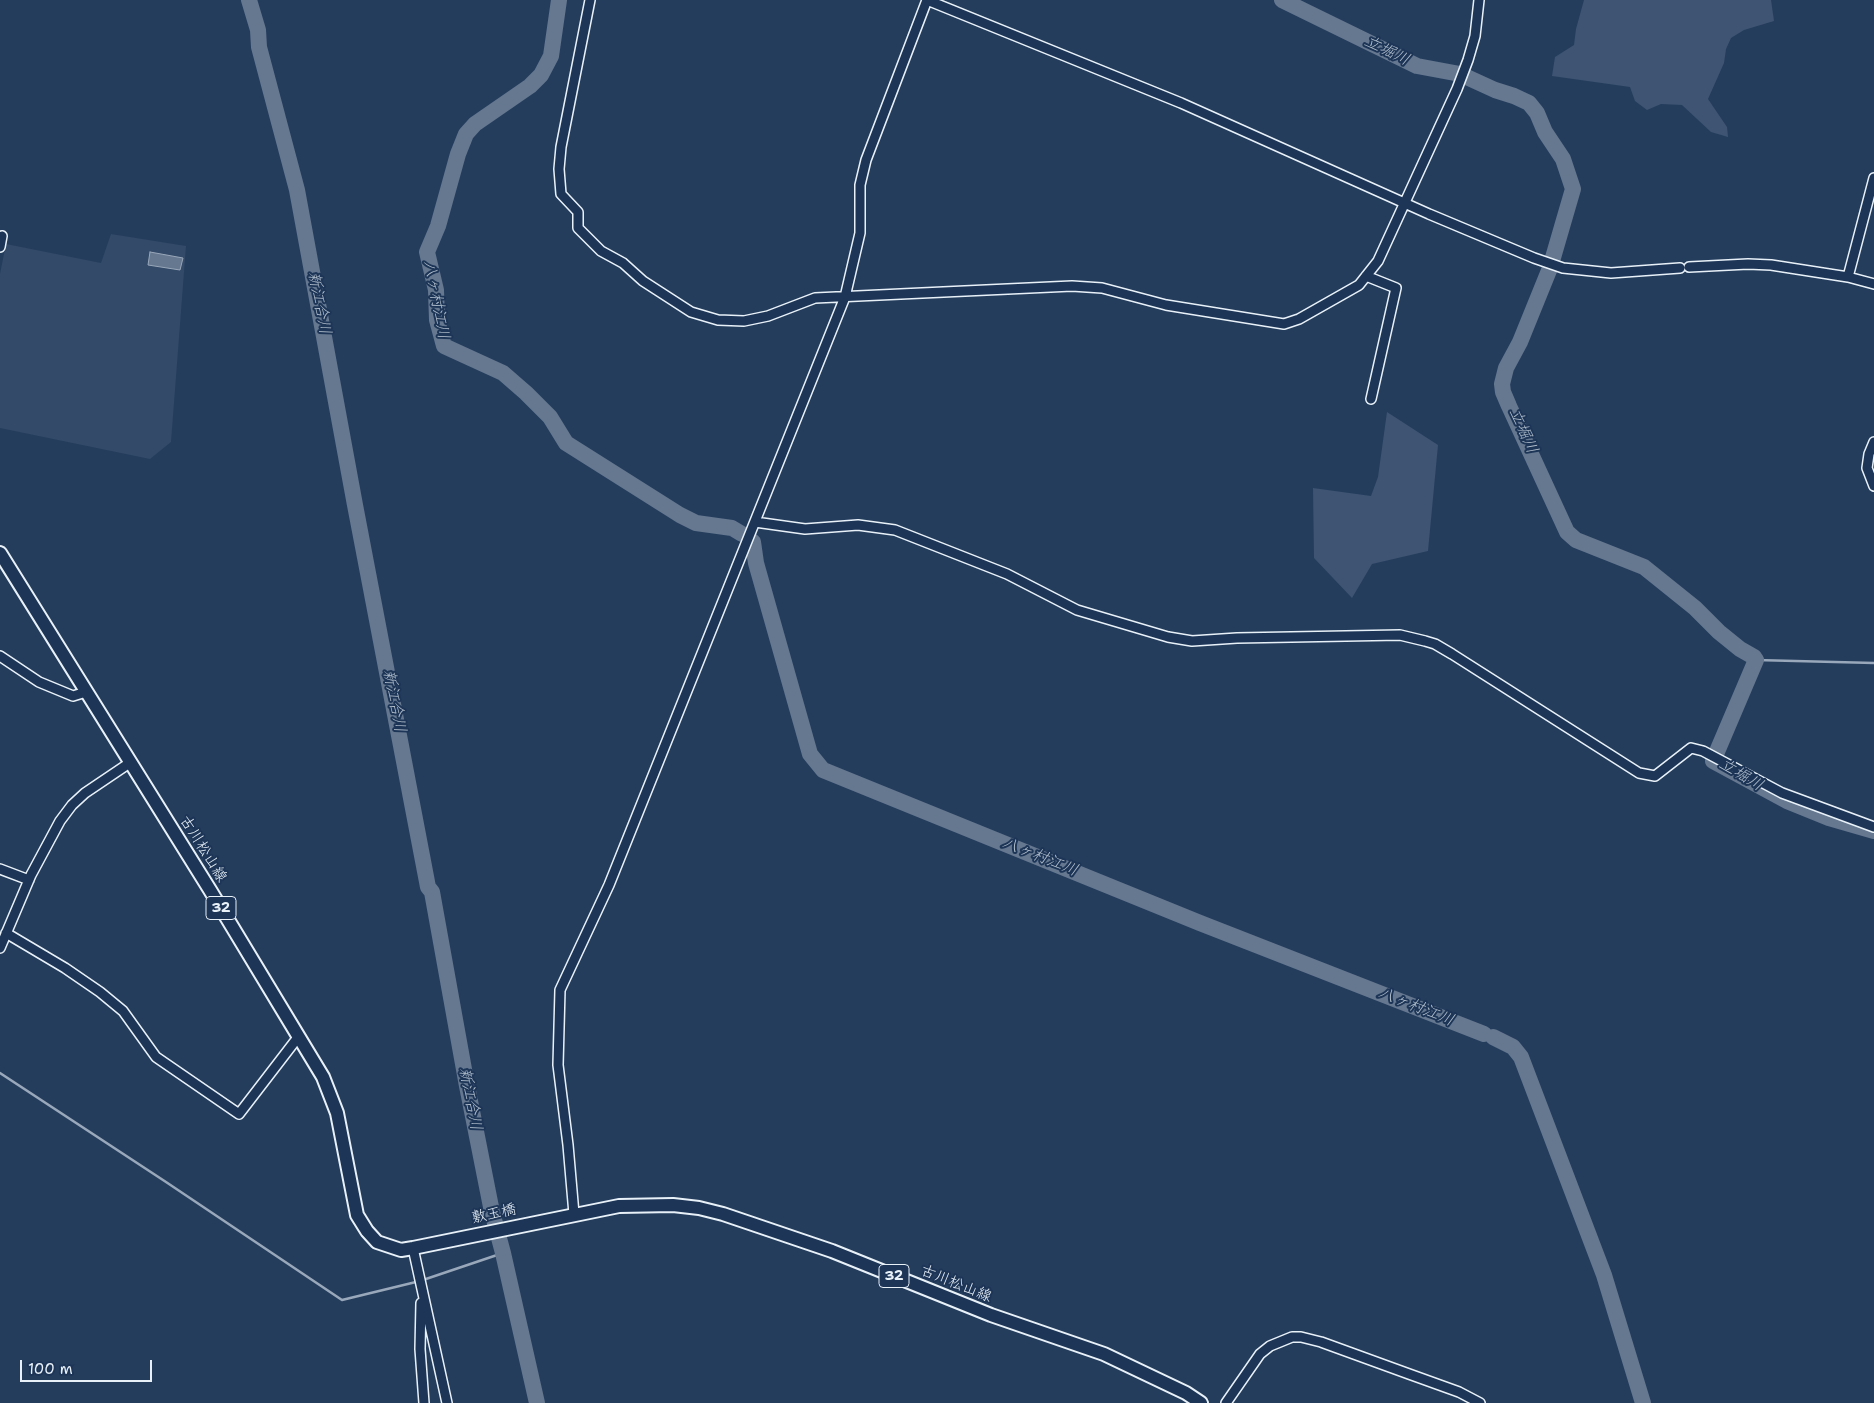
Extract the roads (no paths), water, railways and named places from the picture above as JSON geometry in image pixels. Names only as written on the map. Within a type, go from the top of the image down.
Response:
[{"type":"main road","name":"古川松山線","points":[[0,553],[323,1077],[337,1113],[357,1215],[366,1231],[377,1242],[401,1250],[417,1247]]},
{"type":"main road","name":"古川松山線","points":[[574,1214],[619,1206],[673,1204],[723,1214],[832,1251],[991,1315],[1104,1354],[1201,1403]]},
{"type":"main road","name":"敷玉橋","points":[[417,1247],[574,1214]]},
{"type":"street","points":[[590,0],[561,147],[559,169],[561,194],[578,212],[578,228],[601,251],[623,263],[674,303],[690,312],[718,320],[744,321],[768,316],[815,298],[1072,286],[1102,288],[1166,305],[1284,324],[1299,319],[1358,285],[1378,261],[1457,89],[1475,36],[1479,0]]},
{"type":"street","points":[[574,1214],[558,1065],[560,990],[609,885],[845,297],[860,233],[860,185],[866,160],[927,0],[1181,103],[1404,202],[1534,258],[1563,268],[1611,273],[1756,264],[1848,277],[1874,284]]},
{"type":"street","points":[[1848,277],[1874,178]]},
{"type":"street","points":[[0,247],[2,236]]},
{"type":"street","points":[[1366,276],[1396,288],[1371,399]]},
{"type":"street","points":[[1874,442],[1868,454],[1867,468],[1874,486]]},
{"type":"street","points":[[755,522],[805,529],[858,525],[894,530],[1007,574],[1077,610],[1168,637],[1192,641],[1237,638],[1400,635],[1435,644],[1639,773],[1655,776],[1691,748],[1704,751],[1710,756],[1782,793],[1874,827]]},
{"type":"street","points":[[0,656],[39,682],[73,696],[86,692]]},
{"type":"street","points":[[0,948],[29,880],[60,821],[72,805],[85,793],[130,762]]},
{"type":"street","points":[[0,869],[29,880]]},
{"type":"street","points":[[6,933],[100,992],[123,1011],[156,1057],[240,1114],[299,1036]]},
{"type":"street","points":[[417,1247],[421,1290],[420,1349],[424,1403]]},
{"type":"street","points":[[421,1290],[447,1403]]},
{"type":"street","points":[[1226,1403],[1260,1354],[1270,1346],[1292,1337],[1301,1337],[1320,1342],[1459,1392],[1480,1403]]},
{"type":"waterway","name":"新江合川","points":[[249,0],[258,30],[259,47],[297,190],[428,887],[432,892],[467,1086],[492,1212],[537,1403]]},
{"type":"waterway","name":"八ヶ村江川","points":[[559,0],[551,56],[541,75],[530,86],[475,124],[466,134],[458,154],[438,226],[427,252],[436,290],[437,320],[444,346],[503,373],[550,417],[566,443],[680,515],[696,523],[732,528],[742,534]]},
{"type":"waterway","name":"立堀川","points":[[1282,0],[1417,66],[1460,74],[1495,90],[1514,96],[1529,103],[1537,113],[1545,132],[1563,159],[1573,189],[1550,268],[1520,342],[1506,368],[1502,384],[1509,406],[1567,532],[1576,540],[1644,567],[1695,608],[1719,632],[1756,660],[1713,761],[1787,801],[1829,818],[1874,831]]},
{"type":"waterway","name":"八ヶ村江川","points":[[749,539],[753,542],[756,563],[810,754],[823,770],[1200,923],[1484,1034]]},
{"type":"waterway","points":[[1756,660],[1874,663]]},
{"type":"waterway","name":"八ヶ村江川","points":[[1493,1037],[1513,1047],[1521,1057],[1604,1275],[1643,1403]]},
{"type":"waterway","points":[[0,1073],[342,1300],[420,1281],[503,1253]]}]
